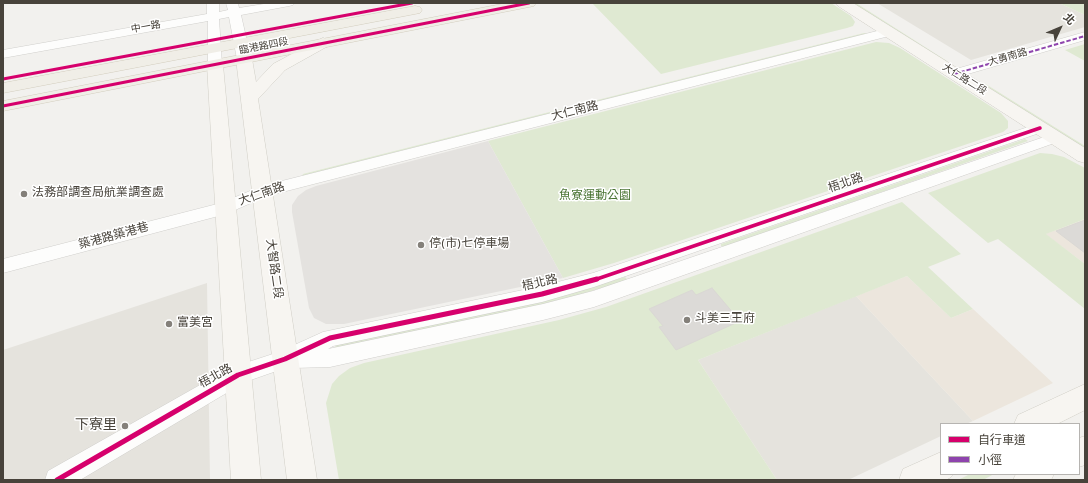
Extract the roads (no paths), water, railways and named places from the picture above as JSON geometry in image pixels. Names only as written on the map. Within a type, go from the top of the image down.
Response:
[{"type":"main road","name":"臨港路四段","points":[[242,47],[412,3]]},
{"type":"main road","name":"臨港路四段","points":[[3,88],[490,3]]},
{"type":"main road","name":"臨港路四段","points":[[242,47],[323,43],[529,3]]},
{"type":"main road","name":"臨港路四段","points":[[3,97],[428,7]]},
{"type":"main road","name":"臨港路四段","points":[[3,79],[214,52]]},
{"type":"main road","name":"臨港路四段","points":[[3,106],[214,52]]},
{"type":"street","points":[[213,3],[214,52],[246,480]]},
{"type":"street","name":"中一路","points":[[3,54],[214,16],[233,8],[289,3]]},
{"type":"street","name":"大仁路二段","points":[[843,3],[954,74],[1053,131]]},
{"type":"street","name":"大仁路二段","points":[[865,3],[971,69],[1085,157]]},
{"type":"street","points":[[233,8],[242,47]]},
{"type":"street","name":"大仁南路","points":[[226,208],[262,186],[884,29]]},
{"type":"street","name":"大勇南路","points":[[954,74],[1085,36]]},
{"type":"street","points":[[250,98],[270,76],[282,66],[323,43]]},
{"type":"street","name":"大智路二段","points":[[242,47],[302,480]]},
{"type":"street","name":"梧北路","points":[[57,480],[238,375],[285,360],[330,358],[543,312],[594,299],[1053,131]]},
{"type":"street","name":"築港路築港巷","points":[[3,266],[226,208]]},
{"type":"street","points":[[1030,423],[1085,396]]},
{"type":"street","points":[[914,480],[940,467]]},
{"type":"street","points":[[1028,480],[1037,475]]},
{"type":"place","name":"法務部調查局航業調查處","points":[[24,194]]},
{"type":"place","name":"停(市)七停車場","points":[[421,245]]},
{"type":"place","name":"斗美三王府","points":[[687,320]]},
{"type":"place","name":"富美宮","points":[[169,324]]},
{"type":"place","name":"下寮里","points":[[125,426]]},
{"type":"park label","name":"魚寮運動公園","points":[[595,197]]}]
